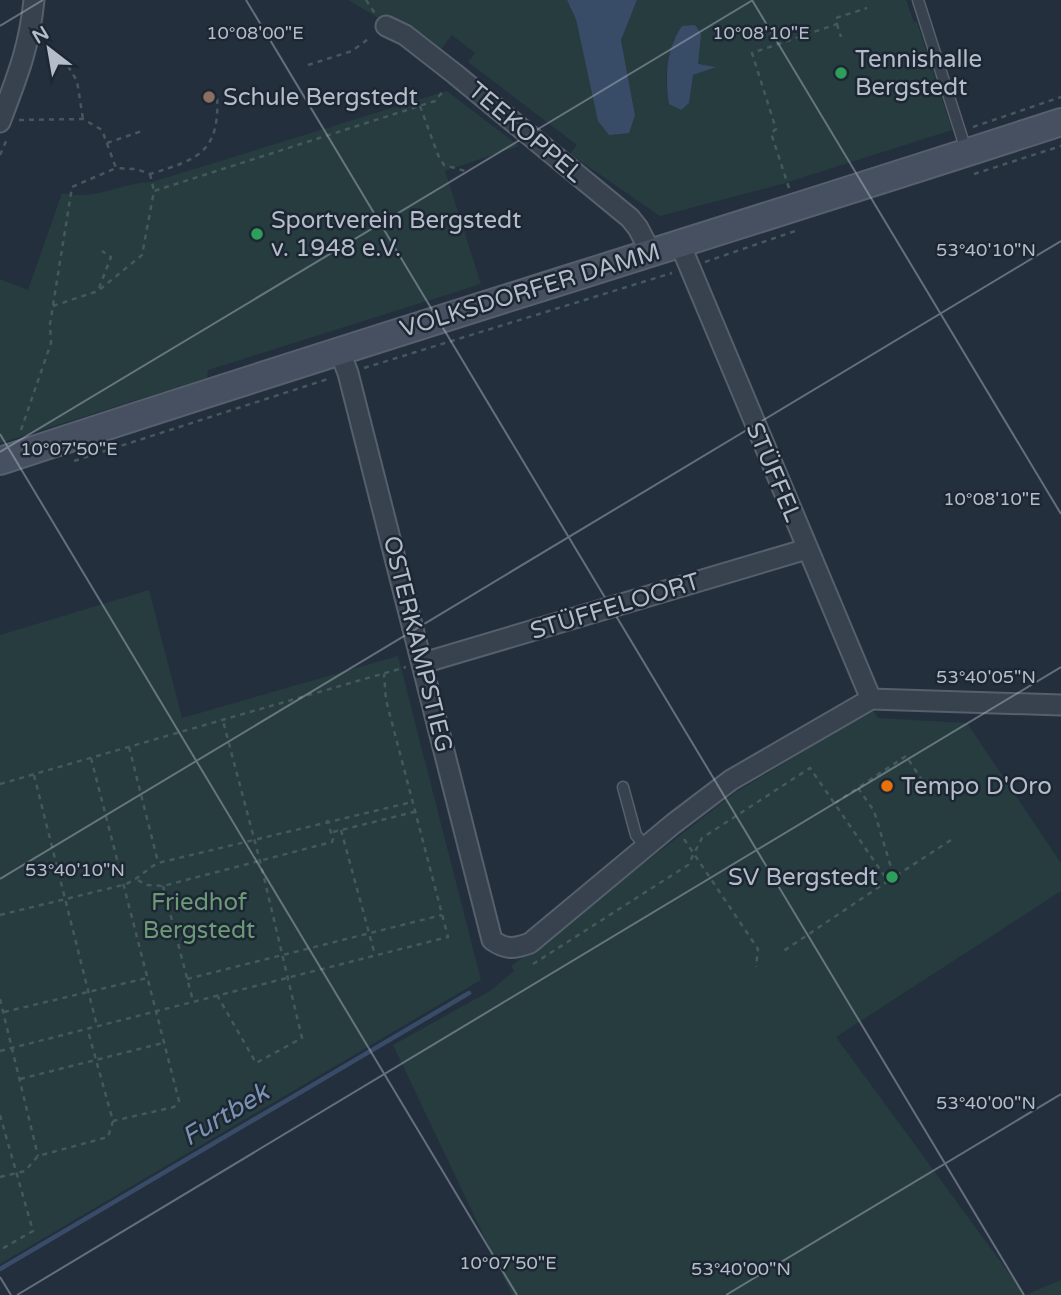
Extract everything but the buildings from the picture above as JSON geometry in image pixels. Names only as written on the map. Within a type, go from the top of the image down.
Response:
[{"type":"main road","name":"VOLKSDORFER DAMM","points":[[6,459],[344,361],[651,253],[684,256],[966,165],[1061,122]]},
{"type":"street","points":[[0,122],[19,74],[30,36],[33,0]]},
{"type":"street","name":"TEEKOPPEL","points":[[386,26],[405,36],[455,74],[630,218],[651,253]]},
{"type":"street","name":"STÜFFEL","points":[[684,256],[871,699]]},
{"type":"street","name":"OSTERKAMPSTIEG","points":[[344,361],[492,940],[503,948],[515,949],[530,943],[646,847]]},
{"type":"street","name":"STÜFFELOORT","points":[[423,663],[807,549]]},
{"type":"street","points":[[646,847],[731,780],[871,699],[1061,705]]},
{"type":"lane","points":[[918,0],[966,165]]},
{"type":"lane","points":[[623,787],[636,835],[646,847]]},
{"type":"path","points":[[841,37],[836,18],[867,8]]},
{"type":"path","points":[[789,188],[771,132],[776,129],[752,53],[837,24]]},
{"type":"path","points":[[308,65],[352,51],[386,26]]},
{"type":"path","points":[[68,66],[77,81],[83,119]]},
{"type":"path","points":[[154,191],[435,101],[455,74]]},
{"type":"path","points":[[6,459],[51,343],[50,324],[72,187],[116,168],[136,169],[150,174],[197,155],[211,144],[218,110],[218,95]]},
{"type":"path","points":[[420,106],[444,165],[469,172]]},
{"type":"path","points":[[26,121],[83,119],[102,130],[116,168]]},
{"type":"path","points":[[107,143],[142,131]]},
{"type":"path","points":[[966,165],[1061,146]]},
{"type":"path","points":[[53,306],[98,291],[142,256],[154,191],[150,174]]},
{"type":"path","points":[[66,463],[344,361],[684,256],[799,230]]},
{"type":"path","points":[[98,291],[111,257],[102,251]]},
{"type":"path","points":[[0,784],[423,663]]},
{"type":"path","points":[[0,1051],[447,937],[386,700],[384,674]]},
{"type":"path","points":[[217,995],[256,1063],[302,1038],[223,721]]},
{"type":"path","points":[[129,747],[158,863]]},
{"type":"path","points":[[835,803],[906,756],[922,780]]},
{"type":"path","points":[[91,758],[179,1101],[174,1107],[113,1121]]},
{"type":"path","points":[[533,964],[688,865],[702,838],[810,768],[888,881]]},
{"type":"path","points":[[34,775],[98,1027]]},
{"type":"path","points":[[858,788],[874,811],[894,877]]},
{"type":"path","points":[[0,915],[123,885],[138,880],[144,870],[158,863],[327,820],[412,802]]},
{"type":"path","points":[[331,833],[414,812]]},
{"type":"path","points":[[138,880],[146,885],[163,886],[332,842],[327,820]]},
{"type":"path","points":[[673,824],[758,949],[756,967]]},
{"type":"path","points":[[341,830],[375,956]]},
{"type":"path","points":[[782,953],[951,840]]},
{"type":"path","points":[[163,886],[193,1001]]},
{"type":"path","points":[[187,979],[442,915]]},
{"type":"path","points":[[4,1012],[148,977]]},
{"type":"path","points":[[0,999],[38,1156]]},
{"type":"path","points":[[0,1177],[25,1171],[38,1156],[108,1137],[113,1121],[88,1030]]},
{"type":"path","points":[[20,1079],[164,1042]]},
{"type":"path","points":[[0,1115],[33,1231],[0,1250]]},
{"type":"green space","points":[[348,0],[567,0],[635,115],[621,40],[637,0],[906,0],[914,22],[917,22],[952,130],[782,184],[660,216],[570,154],[577,145],[468,62],[475,53],[452,35],[438,53]],"holes":[[[674,38],[697,65],[714,67],[693,75],[669,104],[666,78]]]},
{"type":"green space","name":"Sportverein Bergstedt v. 1948 e.V.","points":[[447,91],[519,146],[445,171],[481,284],[208,370],[207,378],[0,443],[0,279],[28,290],[62,193],[86,195],[152,182]]},
{"type":"green space","name":"Friedhof Bergstedt","points":[[149,590],[182,718],[398,656],[481,980],[0,1264],[0,635]]},
{"type":"green space","points":[[873,710],[878,718],[967,723],[1061,863],[1061,891],[836,1037],[1025,1295],[512,1295],[393,1045],[490,991],[514,971],[511,966],[736,792]]},
{"type":"green space","points":[[1061,1280],[1061,1295],[1025,1295]]},
{"type":"water","points":[[567,0],[637,0],[621,40],[635,115],[629,133],[609,135],[598,121],[576,19]]},
{"type":"water","points":[[695,25],[701,34],[698,64],[716,67],[693,75],[689,103],[681,110],[669,104],[668,64],[673,44],[682,26]]},
{"type":"waterway","name":"Furtbek","points":[[0,1269],[469,993]]},
{"type":"place","name":"Tennishalle Bergstedt","points":[[841,73]]},
{"type":"place","name":"Schule Bergstedt","points":[[209,97]]},
{"type":"place","name":"Sportverein Bergstedt v. 1948 e.V.","points":[[257,234]]},
{"type":"place","name":"Tempo D'Oro","points":[[887,786]]},
{"type":"place","name":"SV Bergstedt","points":[[892,877]]}]
